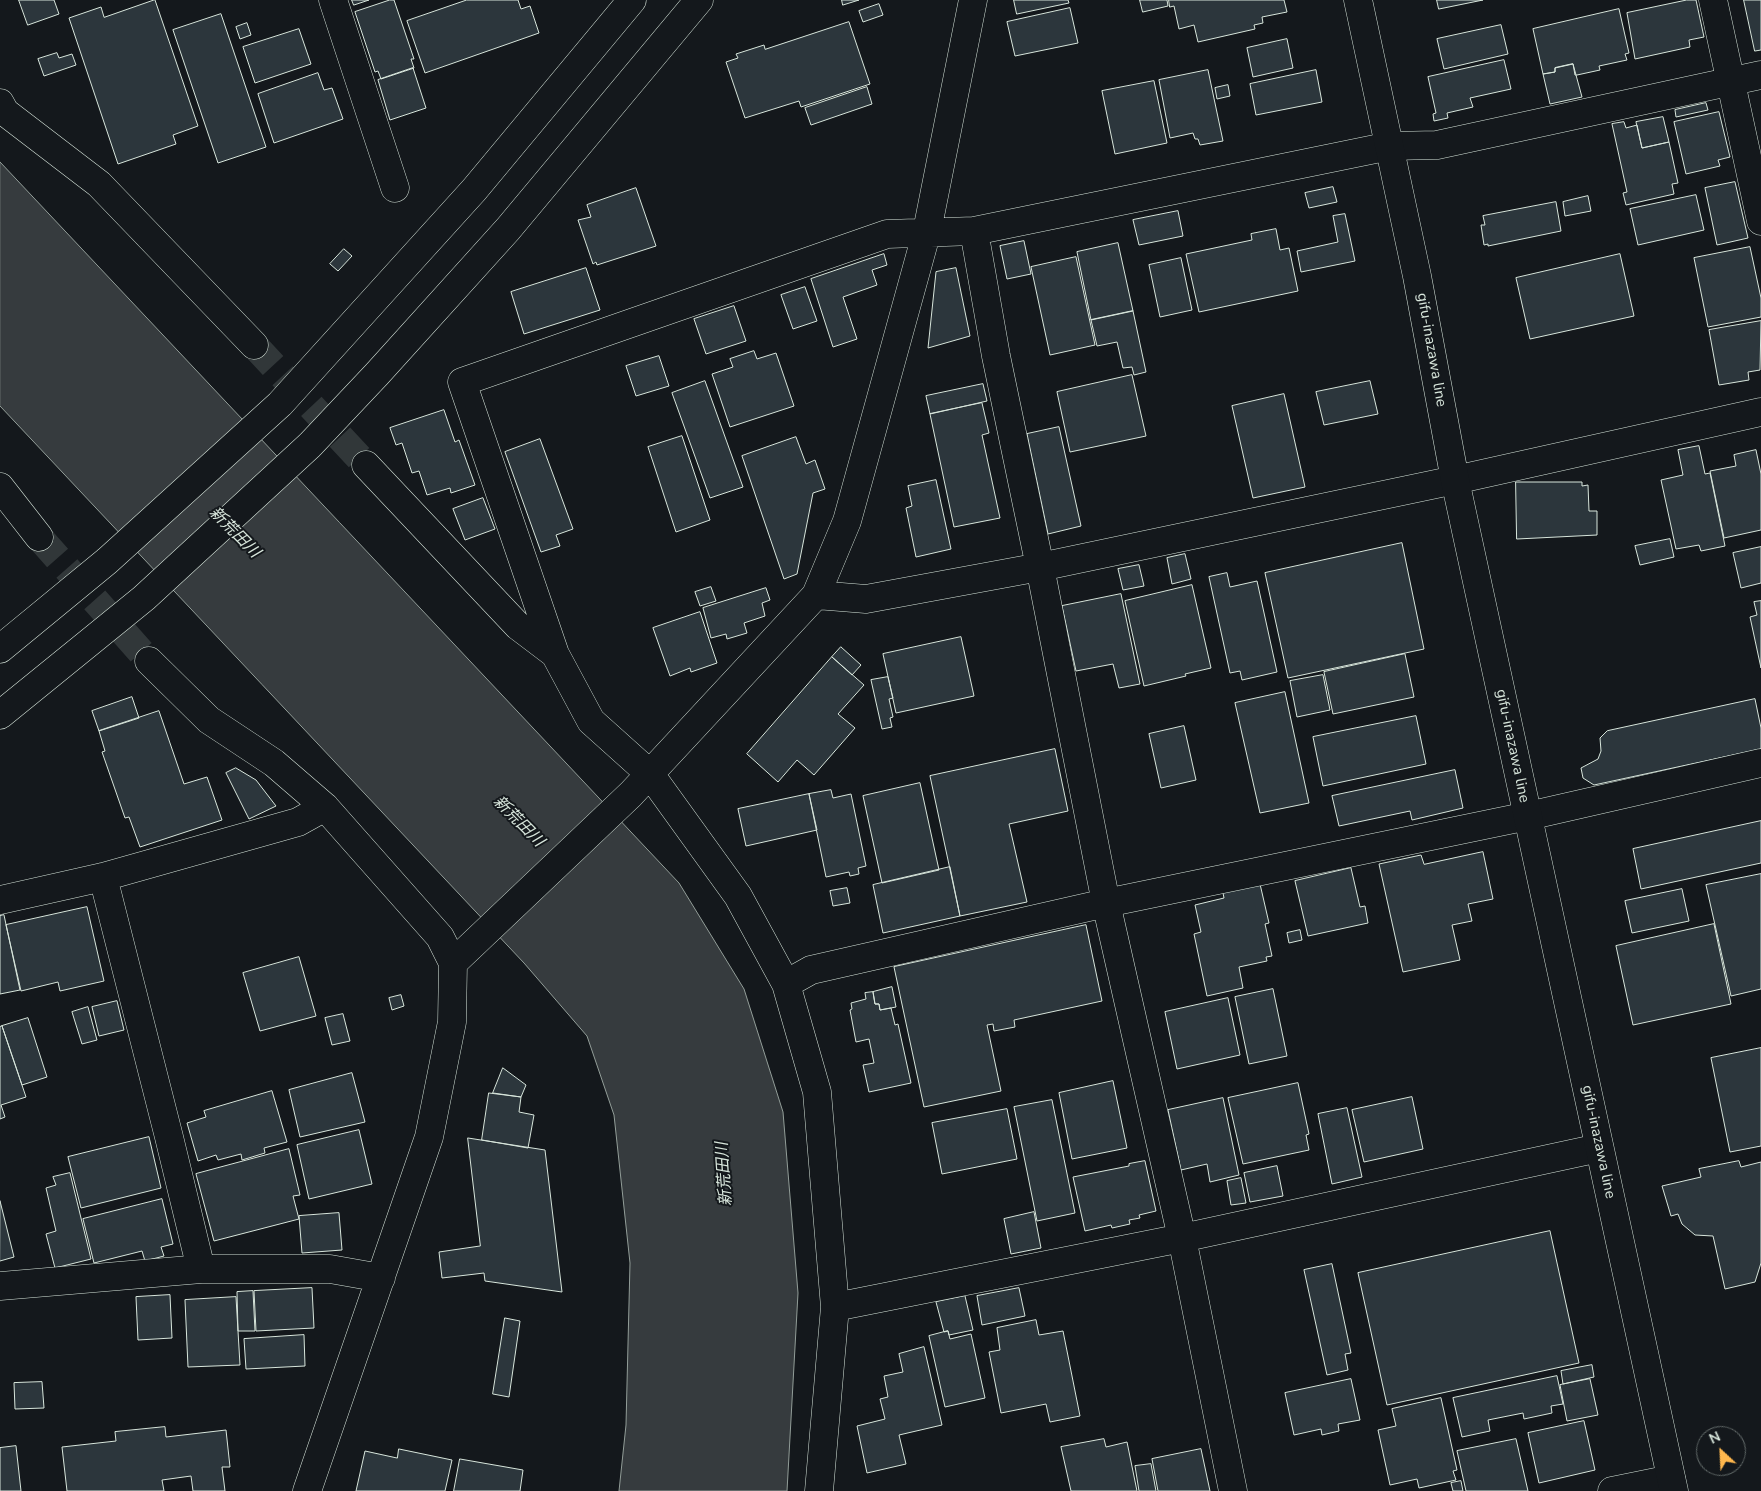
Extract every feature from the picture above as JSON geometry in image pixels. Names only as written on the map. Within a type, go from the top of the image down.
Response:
[{"type":"street","points":[[333,0],[396,188]]},
{"type":"street","points":[[0,649],[107,561],[280,404],[474,190],[632,0]]},
{"type":"street","points":[[0,715],[144,598],[310,445],[508,229],[699,0]]},
{"type":"street","points":[[453,963],[631,794],[816,595],[847,521],[926,231],[973,0]]},
{"type":"street","name":"gifu-inazawa line","points":[[1358,0],[1419,286],[1455,480],[1672,1485]]},
{"type":"street","points":[[1713,0],[1761,221]]},
{"type":"street","points":[[819,1491],[835,1307],[817,1092],[786,984],[738,896],[650,774],[591,721],[555,654],[462,382],[888,234],[926,231],[974,231],[1390,146],[1437,145],[1761,75]]},
{"type":"street","points":[[0,103],[5,112],[99,184],[254,345]]},
{"type":"street","points":[[974,231],[996,356],[1040,567],[1106,903],[1182,1238],[1233,1491]]},
{"type":"street","points":[[816,595],[866,598],[1040,567],[1455,480],[1761,412]]},
{"type":"street","points":[[366,465],[518,626],[555,654]]},
{"type":"street","points":[[0,487],[39,537]]},
{"type":"street","points":[[149,661],[209,720],[274,763],[325,807],[440,937],[453,963],[452,1022],[429,1137],[307,1491]]},
{"type":"street","points":[[786,984],[811,970],[1106,903],[1528,816],[1761,763]]},
{"type":"street","points":[[0,900],[103,877],[298,822],[325,807]]},
{"type":"street","points":[[103,877],[167,1127],[200,1269]]},
{"type":"street","points":[[835,1307],[1182,1238],[1600,1148]]},
{"type":"street","points":[[0,1286],[200,1269],[330,1269],[381,1278]]},
{"type":"street","points":[[1612,1491],[1672,1485]]},
{"type":"water","name":"新荒田川","points":[[0,162],[679,883],[744,989],[783,1112],[798,1293],[787,1491],[619,1491],[626,1425],[630,1263],[614,1115],[587,1036],[524,963],[0,406]]},
{"type":"building","points":[[19,0],[54,0],[59,14],[28,25]]},
{"type":"building","points":[[155,0],[198,126],[173,135],[176,144],[118,164],[69,18],[101,7],[104,17]]},
{"type":"building","points":[[352,0],[369,0],[354,5]]},
{"type":"building","points":[[394,0],[414,59],[411,59],[414,68],[381,79],[378,71],[375,72],[355,12]]},
{"type":"building","points":[[467,0],[518,0],[521,9],[530,6],[539,33],[425,73],[407,21]]},
{"type":"building","points":[[842,0],[859,0],[843,5]]},
{"type":"building","points":[[1014,0],[1068,0],[1069,3],[1017,14]]},
{"type":"building","points":[[1140,0],[1167,0],[1168,6],[1143,12]]},
{"type":"building","points":[[1169,0],[1284,0],[1287,12],[1262,17],[1263,23],[1254,25],[1255,29],[1198,42],[1194,25],[1179,29],[1174,6],[1170,7]]},
{"type":"building","points":[[1437,0],[1483,0],[1439,9]]},
{"type":"building","points":[[1687,0],[1696,0],[1704,37],[1689,40],[1690,47],[1635,59],[1627,13]]},
{"type":"building","points":[[1744,0],[1761,0],[1761,50],[1755,51]]},
{"type":"building","points":[[879,4],[883,15],[863,22],[859,11]]},
{"type":"building","points":[[1070,8],[1078,43],[1015,56],[1007,22]]},
{"type":"building","points":[[1619,9],[1629,53],[1625,54],[1627,60],[1599,66],[1600,70],[1577,75],[1575,75],[1573,64],[1555,68],[1555,72],[1543,74],[1533,29]]},
{"type":"building","points":[[221,14],[266,147],[218,163],[173,30]]},
{"type":"building","points":[[849,22],[870,84],[801,107],[799,101],[745,118],[726,62],[738,58],[736,54],[764,45],[765,49]]},
{"type":"building","points":[[247,23],[251,35],[240,39],[236,27]]},
{"type":"building","points":[[1501,25],[1508,54],[1444,69],[1437,39]]},
{"type":"building","points":[[299,29],[311,64],[255,83],[243,47]]},
{"type":"building","points":[[1287,39],[1293,68],[1253,77],[1247,48]]},
{"type":"building","points":[[57,53],[59,58],[72,54],[76,65],[44,76],[38,59]]},
{"type":"building","points":[[1504,60],[1511,89],[1470,98],[1473,107],[1447,113],[1448,118],[1434,121],[1433,114],[1436,113],[1428,77]]},
{"type":"building","points":[[1573,64],[1582,97],[1550,104],[1543,74],[1555,72],[1555,68]]},
{"type":"building","points":[[413,68],[426,108],[390,120],[378,80]]},
{"type":"building","points":[[1208,70],[1223,141],[1200,145],[1193,133],[1170,138],[1159,80]]},
{"type":"building","points":[[1316,70],[1322,102],[1256,115],[1250,84]]},
{"type":"building","points":[[318,73],[324,90],[332,88],[343,119],[274,143],[258,94]]},
{"type":"building","points":[[1154,81],[1167,143],[1115,154],[1102,91]]},
{"type":"building","points":[[1228,85],[1230,96],[1217,99],[1215,88]]},
{"type":"building","points":[[867,87],[872,104],[811,125],[805,108]]},
{"type":"building","points":[[1706,103],[1708,110],[1676,117],[1675,110]]},
{"type":"building","points":[[1719,112],[1730,157],[1718,160],[1720,166],[1686,174],[1674,122]]},
{"type":"building","points":[[1663,117],[1669,142],[1642,148],[1636,122]]},
{"type":"building","points":[[1624,122],[1626,128],[1637,125],[1642,148],[1669,142],[1678,183],[1672,184],[1674,194],[1626,205],[1623,193],[1627,192],[1612,124]]},
{"type":"building","points":[[1735,182],[1748,238],[1717,245],[1705,188]]},
{"type":"building","points":[[1333,187],[1337,202],[1309,208],[1305,193]]},
{"type":"building","points":[[636,188],[656,246],[597,265],[596,262],[593,264],[578,220],[591,217],[587,205]]},
{"type":"building","points":[[1696,195],[1704,230],[1638,245],[1630,209]]},
{"type":"building","points":[[1588,196],[1591,211],[1565,216],[1563,202]]},
{"type":"building","points":[[1556,202],[1561,231],[1488,246],[1488,244],[1484,245],[1481,225],[1485,225],[1483,216]]},
{"type":"building","points":[[1178,211],[1183,236],[1139,245],[1133,220]]},
{"type":"building","points":[[1345,214],[1355,261],[1301,272],[1297,251],[1338,242],[1333,216]]},
{"type":"building","points":[[1276,229],[1280,250],[1289,248],[1298,291],[1199,312],[1186,254],[1252,240],[1251,234]]},
{"type":"building","points":[[1024,241],[1031,274],[1007,279],[1000,246]]},
{"type":"building","points":[[1118,243],[1133,311],[1091,320],[1077,252]]},
{"type":"building","points":[[1750,247],[1761,298],[1761,317],[1708,327],[1694,258]]},
{"type":"building","points":[[344,249],[352,256],[338,271],[330,264]]},
{"type":"building","points":[[884,254],[887,265],[872,270],[877,285],[843,297],[857,339],[833,347],[811,279]]},
{"type":"building","points":[[1620,254],[1634,316],[1530,339],[1516,278]]},
{"type":"building","points":[[1076,257],[1095,345],[1050,355],[1031,267]]},
{"type":"building","points":[[1181,258],[1192,310],[1160,317],[1149,265]]},
{"type":"building","points":[[586,268],[600,310],[524,334],[511,292]]},
{"type":"building","points":[[956,268],[970,336],[928,348],[936,272]]},
{"type":"building","points":[[805,287],[817,321],[793,329],[781,295]]},
{"type":"building","points":[[734,306],[746,341],[706,354],[694,319]]},
{"type":"building","points":[[1133,311],[1146,372],[1134,375],[1132,367],[1123,368],[1117,342],[1097,346],[1091,320]]},
{"type":"building","points":[[1761,321],[1760,370],[1748,372],[1749,380],[1719,385],[1709,330]]},
{"type":"building","points":[[754,351],[757,359],[776,353],[794,406],[730,427],[712,374],[733,367],[730,359]]},
{"type":"building","points":[[659,356],[669,386],[636,396],[626,366]]},
{"type":"building","points":[[1132,375],[1146,436],[1070,452],[1057,392]]},
{"type":"building","points":[[705,381],[743,487],[710,498],[672,393]]},
{"type":"building","points":[[1370,381],[1378,414],[1324,425],[1316,392]]},
{"type":"building","points":[[983,384],[987,401],[930,414],[926,396]]},
{"type":"building","points":[[1284,394],[1305,487],[1253,498],[1232,406]]},
{"type":"building","points":[[982,403],[989,433],[982,435],[1000,518],[954,527],[930,414]]},
{"type":"building","points":[[444,410],[455,442],[459,440],[475,485],[451,493],[450,488],[427,495],[419,471],[412,473],[402,443],[396,445],[390,428]]},
{"type":"building","points":[[1059,427],[1081,526],[1048,534],[1027,434]]},
{"type":"building","points":[[682,436],[710,520],[676,532],[648,447]]},
{"type":"building","points":[[796,437],[806,464],[815,460],[825,489],[813,493],[797,574],[784,579],[742,456]]},
{"type":"building","points":[[540,439],[573,529],[556,535],[560,546],[541,552],[505,452]]},
{"type":"building","points":[[1699,446],[1705,474],[1710,473],[1725,546],[1701,551],[1699,545],[1676,549],[1661,480],[1683,475],[1678,450]]},
{"type":"building","points":[[1756,450],[1761,474],[1761,530],[1724,538],[1710,471],[1736,466],[1734,455]]},
{"type":"building","points":[[936,480],[951,549],[916,557],[906,508],[912,506],[908,486]]},
{"type":"building","points":[[1516,482],[1582,482],[1582,486],[1588,485],[1589,511],[1597,511],[1597,535],[1517,539]]},
{"type":"building","points":[[483,498],[495,529],[465,540],[453,509]]},
{"type":"building","points":[[1670,539],[1674,557],[1640,565],[1635,546]]},
{"type":"building","points":[[1402,543],[1424,649],[1288,678],[1265,573]]},
{"type":"building","points":[[1761,547],[1761,583],[1741,588],[1733,553]]},
{"type":"building","points":[[1185,554],[1191,579],[1172,584],[1167,558]]},
{"type":"building","points":[[1139,565],[1144,586],[1123,590],[1118,569]]},
{"type":"building","points":[[1227,573],[1230,587],[1257,581],[1277,672],[1242,680],[1240,671],[1230,673],[1209,577]]},
{"type":"building","points":[[1192,585],[1211,668],[1144,686],[1125,601]]},
{"type":"building","points":[[711,587],[716,601],[700,606],[695,592]]},
{"type":"building","points":[[766,588],[770,600],[762,603],[765,616],[744,623],[747,633],[727,639],[726,634],[711,638],[703,608]]},
{"type":"building","points":[[1121,594],[1140,684],[1119,688],[1113,664],[1076,671],[1062,606]]},
{"type":"building","points":[[1761,601],[1761,668],[1750,617],[1757,615],[1754,602]]},
{"type":"building","points":[[700,612],[717,663],[691,672],[690,668],[670,676],[653,628]]},
{"type":"building","points":[[961,637],[974,696],[896,713],[883,654]]},
{"type":"building","points":[[841,647],[861,665],[852,675],[832,657]]},
{"type":"building","points":[[1405,654],[1414,697],[1333,714],[1324,672]]},
{"type":"building","points":[[832,657],[864,685],[838,714],[855,728],[814,775],[797,760],[778,782],[747,754]]},
{"type":"building","points":[[1323,675],[1330,710],[1297,717],[1290,681]]},
{"type":"building","points":[[888,677],[893,698],[889,699],[893,717],[890,718],[892,727],[882,729],[871,680]]},
{"type":"building","points":[[1285,692],[1309,803],[1260,813],[1235,703]]},
{"type":"building","points":[[132,697],[139,718],[99,731],[92,711]]},
{"type":"building","points":[[1755,699],[1761,728],[1761,749],[1594,785],[1583,778],[1581,768],[1598,759],[1601,751],[1600,738],[1607,731]]},
{"type":"building","points":[[159,711],[184,784],[207,777],[222,820],[140,847],[129,817],[125,818],[102,752],[105,751],[99,731]]},
{"type":"building","points":[[1416,716],[1426,764],[1323,786],[1313,737]]},
{"type":"building","points":[[1184,726],[1196,780],[1161,788],[1149,734]]},
{"type":"building","points":[[1055,749],[1068,811],[1009,824],[1027,902],[960,916],[930,776]]},
{"type":"building","points":[[236,768],[256,780],[276,806],[249,819],[226,773]]},
{"type":"building","points":[[1455,770],[1463,808],[1412,820],[1410,811],[1339,826],[1332,796]]},
{"type":"building","points":[[920,783],[939,870],[882,883],[863,796]]},
{"type":"building","points":[[831,790],[833,798],[851,794],[866,866],[858,868],[859,874],[850,876],[849,872],[826,877],[809,794]]},
{"type":"building","points":[[809,794],[817,830],[746,846],[738,809]]},
{"type":"building","points":[[1761,821],[1761,863],[1641,889],[1633,849]]},
{"type":"building","points":[[1483,852],[1493,899],[1468,904],[1472,921],[1452,925],[1460,960],[1403,972],[1379,864],[1421,855],[1424,864]]},
{"type":"building","points":[[950,867],[960,916],[883,933],[873,885]]},
{"type":"building","points":[[1351,868],[1360,907],[1365,906],[1368,923],[1308,936],[1295,881]]},
{"type":"building","points":[[1761,874],[1761,989],[1731,996],[1706,885]]},
{"type":"building","points":[[1260,884],[1269,923],[1265,924],[1272,956],[1266,957],[1267,961],[1239,967],[1243,988],[1207,996],[1194,934],[1201,932],[1195,905],[1224,898],[1223,893]]},
{"type":"building","points":[[847,888],[850,903],[833,906],[830,891]]},
{"type":"building","points":[[1682,889],[1689,921],[1632,933],[1625,901]]},
{"type":"building","points":[[87,907],[104,981],[60,991],[58,982],[21,991],[6,925]]},
{"type":"building","points":[[4,915],[20,990],[0,994],[0,916]]},
{"type":"building","points":[[1714,924],[1731,1004],[1633,1025],[1616,946]]},
{"type":"building","points":[[1086,925],[1102,1001],[1014,1020],[1015,1027],[994,1031],[993,1024],[987,1025],[1001,1091],[924,1107],[894,967]]},
{"type":"building","points":[[1300,930],[1302,940],[1289,943],[1287,933]]},
{"type":"building","points":[[299,957],[316,1016],[260,1031],[243,973]]},
{"type":"building","points":[[892,987],[896,1007],[880,1010],[879,1004],[875,1004],[873,992]]},
{"type":"building","points":[[1273,989],[1287,1056],[1249,1064],[1235,997]]},
{"type":"building","points":[[873,992],[875,1004],[879,1004],[880,1010],[891,1008],[895,1025],[898,1024],[911,1083],[869,1092],[863,1065],[874,1063],[869,1039],[856,1042],[850,1010],[852,1009],[851,1003],[866,999],[865,993]]},
{"type":"building","points":[[401,995],[404,1006],[392,1010],[389,998]]},
{"type":"building","points":[[1228,998],[1240,1055],[1177,1069],[1165,1012]]},
{"type":"building","points":[[117,1001],[124,1030],[99,1036],[92,1007]]},
{"type":"building","points":[[88,1007],[97,1040],[82,1044],[72,1012]]},
{"type":"building","points":[[343,1014],[350,1041],[332,1045],[325,1018]]},
{"type":"building","points":[[28,1018],[47,1077],[22,1085],[2,1026]]},
{"type":"building","points":[[2,1026],[26,1097],[1,1105],[5,1117],[0,1119],[0,1027]]},
{"type":"building","points":[[1761,1048],[1761,1146],[1730,1152],[1711,1058]]},
{"type":"building","points":[[503,1068],[526,1085],[521,1097],[493,1093]]},
{"type":"building","points":[[352,1073],[365,1122],[300,1137],[289,1090]]},
{"type":"building","points":[[1113,1081],[1127,1148],[1072,1159],[1059,1093]]},
{"type":"building","points":[[1298,1083],[1309,1134],[1306,1135],[1309,1150],[1243,1164],[1228,1098]]},
{"type":"building","points":[[272,1091],[287,1142],[264,1148],[265,1153],[242,1160],[241,1154],[218,1160],[216,1155],[198,1161],[187,1123],[206,1117],[204,1111]]},
{"type":"building","points":[[489,1093],[521,1097],[519,1112],[534,1115],[528,1148],[482,1140]]},
{"type":"building","points":[[1412,1097],[1423,1149],[1364,1162],[1352,1110]]},
{"type":"building","points":[[1223,1098],[1239,1175],[1210,1182],[1207,1164],[1181,1170],[1168,1110]]},
{"type":"building","points":[[1052,1100],[1075,1213],[1037,1221],[1014,1107]]},
{"type":"building","points":[[1347,1108],[1362,1177],[1332,1184],[1318,1114]]},
{"type":"building","points":[[1007,1109],[1017,1159],[942,1174],[932,1123]]},
{"type":"building","points":[[359,1130],[372,1184],[309,1199],[297,1145]]},
{"type":"building","points":[[149,1137],[161,1188],[81,1208],[68,1157]]},
{"type":"building","points":[[468,1138],[545,1150],[562,1292],[485,1281],[484,1273],[442,1278],[439,1252],[480,1246]]},
{"type":"building","points":[[289,1149],[300,1195],[293,1196],[299,1219],[214,1241],[196,1174]]},
{"type":"building","points":[[1145,1161],[1156,1211],[1139,1215],[1140,1218],[1129,1220],[1130,1224],[1112,1228],[1111,1225],[1085,1231],[1073,1177]]},
{"type":"building","points":[[1739,1161],[1741,1167],[1761,1162],[1761,1263],[1755,1282],[1725,1289],[1713,1236],[1695,1235],[1682,1224],[1678,1214],[1671,1216],[1662,1186],[1701,1177],[1699,1169]]},
{"type":"building","points":[[1277,1166],[1283,1196],[1250,1202],[1244,1173]]},
{"type":"building","points":[[70,1173],[91,1259],[55,1268],[46,1234],[56,1231],[46,1188],[56,1185],[53,1177]]},
{"type":"building","points":[[1241,1178],[1246,1203],[1231,1205],[1227,1181]]},
{"type":"building","points":[[162,1199],[173,1244],[161,1247],[164,1256],[145,1261],[142,1251],[94,1263],[83,1219]]},
{"type":"building","points":[[0,1201],[14,1257],[0,1261]]},
{"type":"building","points":[[1034,1212],[1041,1248],[1011,1254],[1004,1219]]},
{"type":"building","points":[[339,1213],[342,1250],[302,1253],[299,1216]]},
{"type":"building","points":[[1550,1231],[1579,1363],[1387,1405],[1358,1273]]},
{"type":"building","points":[[1332,1264],[1351,1353],[1345,1354],[1348,1370],[1327,1375],[1304,1270]]},
{"type":"building","points":[[312,1288],[314,1328],[256,1331],[254,1291]]},
{"type":"building","points":[[1019,1288],[1025,1316],[982,1325],[977,1296]]},
{"type":"building","points":[[253,1291],[255,1331],[238,1331],[237,1292]]},
{"type":"building","points":[[170,1295],[172,1338],[138,1340],[136,1297]]},
{"type":"building","points":[[965,1296],[973,1330],[949,1335],[948,1331],[944,1332],[936,1302]]},
{"type":"building","points":[[236,1297],[240,1365],[188,1367],[185,1300]]},
{"type":"building","points":[[505,1318],[520,1321],[509,1397],[493,1394]]},
{"type":"building","points":[[1036,1320],[1039,1335],[1063,1331],[1080,1416],[1050,1422],[1046,1404],[1001,1413],[989,1352],[1000,1350],[997,1328]]},
{"type":"building","points":[[948,1331],[950,1339],[971,1334],[985,1398],[945,1407],[929,1336]]},
{"type":"building","points":[[304,1335],[305,1366],[246,1369],[244,1339]]},
{"type":"building","points":[[924,1347],[942,1425],[899,1435],[906,1464],[867,1473],[857,1426],[885,1419],[880,1399],[888,1397],[884,1376],[903,1372],[899,1354]]},
{"type":"building","points":[[1592,1365],[1594,1377],[1563,1384],[1561,1371]]},
{"type":"building","points":[[1557,1376],[1563,1404],[1551,1406],[1552,1413],[1524,1419],[1523,1413],[1488,1420],[1490,1431],[1462,1437],[1453,1398]]},
{"type":"building","points":[[1351,1379],[1360,1420],[1338,1424],[1339,1431],[1322,1435],[1321,1429],[1294,1435],[1285,1393]]},
{"type":"building","points":[[1590,1379],[1598,1415],[1567,1421],[1560,1385]]},
{"type":"building","points":[[42,1382],[44,1408],[15,1409],[14,1383]]},
{"type":"building","points":[[1441,1398],[1457,1470],[1453,1471],[1456,1480],[1419,1488],[1417,1479],[1390,1485],[1378,1430],[1396,1426],[1392,1409]]},
{"type":"building","points":[[1584,1421],[1595,1470],[1539,1483],[1528,1433]]},
{"type":"building","points":[[165,1427],[166,1437],[226,1430],[230,1467],[222,1467],[225,1491],[193,1491],[191,1476],[162,1480],[164,1491],[67,1491],[62,1447],[116,1441],[115,1432]]},
{"type":"building","points":[[1104,1439],[1106,1447],[1127,1442],[1137,1491],[1071,1491],[1061,1447]]},
{"type":"building","points":[[1516,1439],[1528,1491],[1466,1491],[1457,1451]]},
{"type":"building","points":[[16,1446],[21,1491],[0,1491],[0,1448]]},
{"type":"building","points":[[399,1449],[452,1460],[445,1491],[356,1491],[365,1451],[397,1458]]},
{"type":"building","points":[[1201,1449],[1210,1491],[1158,1491],[1152,1459]]},
{"type":"building","points":[[460,1459],[523,1470],[520,1491],[454,1491]]},
{"type":"building","points":[[1151,1464],[1156,1491],[1139,1491],[1135,1466]]},
{"type":"building","points":[[1461,1481],[1463,1491],[1453,1491],[1451,1483]]},
{"type":"tunnel","points":[[254,345],[366,465]]},
{"type":"tunnel","points":[[39,537],[149,661]]}]
